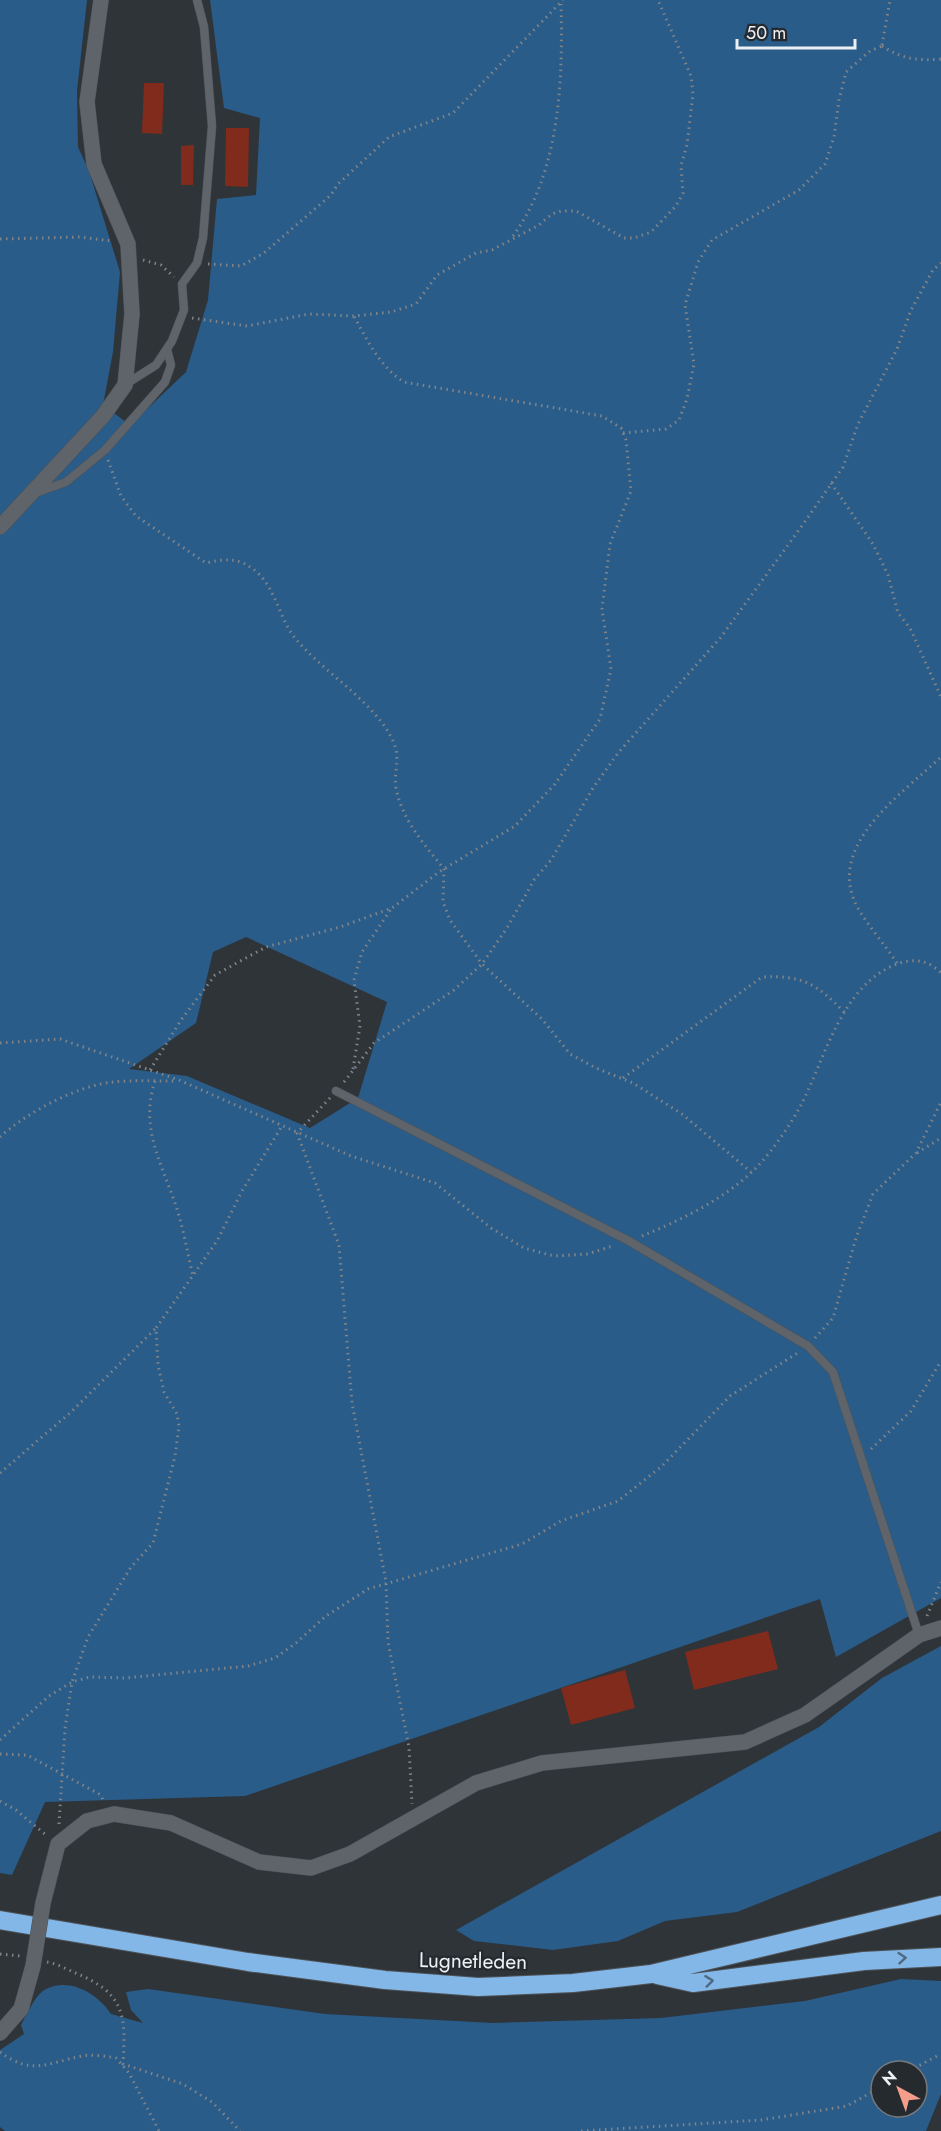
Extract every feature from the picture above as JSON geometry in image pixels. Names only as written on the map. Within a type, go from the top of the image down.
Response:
[{"type":"highway","name":"Lugnetleden","points":[[0,1920],[248,1962],[385,1980],[478,1987],[573,1983],[651,1974],[941,1905]]},
{"type":"highway","points":[[651,1974],[693,1983],[864,1961],[941,1957]]},
{"type":"street","points":[[0,527],[27,495],[103,416],[125,385],[132,314],[128,250],[94,164],[87,102],[101,0]]},
{"type":"street","points":[[0,2033],[21,2009],[35,1962],[43,1903],[58,1844],[87,1821],[108,1816],[171,1823],[259,1862],[311,1868],[350,1854],[476,1783],[542,1762],[745,1742],[805,1715],[919,1635],[941,1628]]},
{"type":"lane","points":[[125,385],[156,365],[167,349],[184,310],[182,284],[197,263],[203,238],[212,126],[204,27],[197,0]]},
{"type":"lane","points":[[27,495],[66,482],[105,450],[165,382],[171,365],[167,349]]},
{"type":"lane","points":[[336,1091],[629,1241],[808,1347],[833,1372],[919,1635]]},
{"type":"path","points":[[182,317],[247,326],[309,314],[354,316],[391,312],[416,304],[437,276],[476,253],[492,250],[539,225],[552,214],[561,211],[576,212],[624,238],[634,238],[651,232],[676,206],[683,193],[681,166],[687,145],[693,94],[692,76],[658,0]]},
{"type":"path","points":[[882,46],[890,0]]},
{"type":"path","points":[[197,263],[241,266],[264,253],[331,195],[338,184],[389,137],[453,113],[562,1]]},
{"type":"path","points":[[511,239],[528,214],[543,181],[555,126],[561,69],[562,1]]},
{"type":"path","points":[[882,46],[897,56],[919,61],[941,59]]},
{"type":"path","points":[[623,433],[666,429],[679,420],[687,399],[694,364],[685,304],[699,262],[712,240],[799,190],[825,164],[834,137],[838,100],[846,72],[870,51],[882,46]]},
{"type":"path","points":[[0,239],[80,237],[128,250],[161,265],[182,284]]},
{"type":"path","points":[[297,1133],[336,1091],[374,1043],[454,990],[482,964],[507,928],[534,880],[551,860],[593,788],[618,753],[721,637],[843,467],[858,424],[897,349],[910,310],[933,270],[941,263]]},
{"type":"path","points":[[150,1071],[181,1020],[215,975],[266,947],[340,927],[392,908],[444,869],[515,826],[555,784],[600,719],[610,669],[602,609],[610,544],[631,491],[621,429],[602,416],[404,382],[392,375],[381,361],[354,316]]},
{"type":"path","points":[[105,450],[121,496],[136,516],[206,563],[231,558],[254,570],[279,603],[283,622],[296,640],[377,717],[390,735],[399,757],[396,785],[413,831],[444,869],[443,902],[450,920],[482,964],[542,1019],[570,1054],[622,1079],[682,1114],[751,1172]]},
{"type":"path","points":[[831,483],[873,544],[888,575],[898,613],[910,628],[941,698]]},
{"type":"path","points":[[897,964],[858,909],[847,877],[857,845],[877,817],[941,756]]},
{"type":"path","points":[[353,1070],[360,1026],[354,980],[362,952],[392,908]]},
{"type":"path","points":[[0,1043],[60,1039],[178,1080],[351,1156],[435,1183],[491,1228],[524,1248],[554,1256],[587,1254],[629,1241],[670,1224],[709,1203],[751,1172],[779,1139],[800,1106],[855,995],[885,968],[897,964],[924,961],[941,973]]},
{"type":"path","points":[[622,1079],[762,976],[787,975],[812,983],[845,1013]]},
{"type":"path","points":[[0,1137],[15,1123],[63,1097],[110,1082],[178,1080]]},
{"type":"path","points":[[155,1081],[148,1113],[154,1146],[175,1205],[193,1276]]},
{"type":"path","points":[[916,1153],[938,1114],[941,1102]]},
{"type":"path","points":[[0,1473],[71,1412],[156,1328],[217,1241],[242,1191],[282,1126]]},
{"type":"path","points":[[297,1133],[339,1245],[352,1403],[386,1582],[388,1642],[409,1747],[411,1801],[415,1817]]},
{"type":"path","points":[[0,1740],[49,1696],[72,1682],[90,1677],[125,1678],[249,1666],[275,1658],[326,1616],[368,1589],[522,1544],[561,1521],[618,1501],[662,1466],[730,1396],[808,1347],[833,1318],[856,1238],[873,1194],[916,1153],[941,1138]]},
{"type":"path","points":[[58,1844],[65,1729],[72,1682],[87,1636],[131,1568],[153,1543],[161,1519],[179,1426],[177,1413],[164,1392],[158,1365],[156,1328]]},
{"type":"path","points":[[861,1459],[911,1411],[941,1361]]},
{"type":"path","points":[[919,1635],[941,1581]]},
{"type":"path","points":[[0,1754],[27,1755],[63,1773],[101,1795],[108,1816]]},
{"type":"path","points":[[0,1801],[16,1810],[58,1844]]},
{"type":"path","points":[[0,1954],[85,1977],[113,1994],[123,2014],[123,2064]]},
{"type":"path","points":[[0,2052],[14,2063],[28,2067],[83,2056],[116,2058],[123,2064],[159,2131]]},
{"type":"path","points":[[123,2064],[183,2084],[212,2102],[240,2131]]},
{"type":"path","points":[[581,2131],[761,2120],[847,2106],[869,2094]]},
{"type":"shaded area","points":[[0,0],[87,0],[77,91],[78,147],[89,171],[120,272],[113,352],[103,405],[130,425],[186,372],[208,300],[217,199],[256,195],[260,118],[224,108],[210,0],[941,0],[941,1598],[836,1657],[820,1599],[245,1796],[45,1802],[12,1875],[0,1873]],"holes":[[[246,937],[387,1002],[358,1098],[310,1128],[187,1076],[129,1069],[196,1023],[213,952]]]},
{"type":"shaded area","points":[[941,1646],[941,1831],[737,1912],[665,1921],[618,1941],[553,1950],[474,1941],[456,1930],[819,1727],[882,1678]]},
{"type":"shaded area","points":[[901,1979],[941,1981],[941,2094],[926,2131],[5,2131],[0,2127],[0,2050],[24,2034],[21,2025],[35,2000],[46,1989],[55,1986],[74,1986],[99,2000],[111,2014],[143,2023],[131,2010],[126,1992],[148,1989],[325,2014],[493,2023],[661,2018],[805,2001]]},
{"type":"building","points":[[144,83],[164,83],[162,134],[142,133]]},
{"type":"building","points":[[226,128],[249,128],[248,187],[225,186]]},
{"type":"building","points":[[194,145],[193,185],[181,185],[181,146]]},
{"type":"building","points":[[768,1631],[778,1669],[694,1690],[685,1652]]},
{"type":"building","points":[[625,1670],[635,1708],[571,1725],[561,1688]]}]
